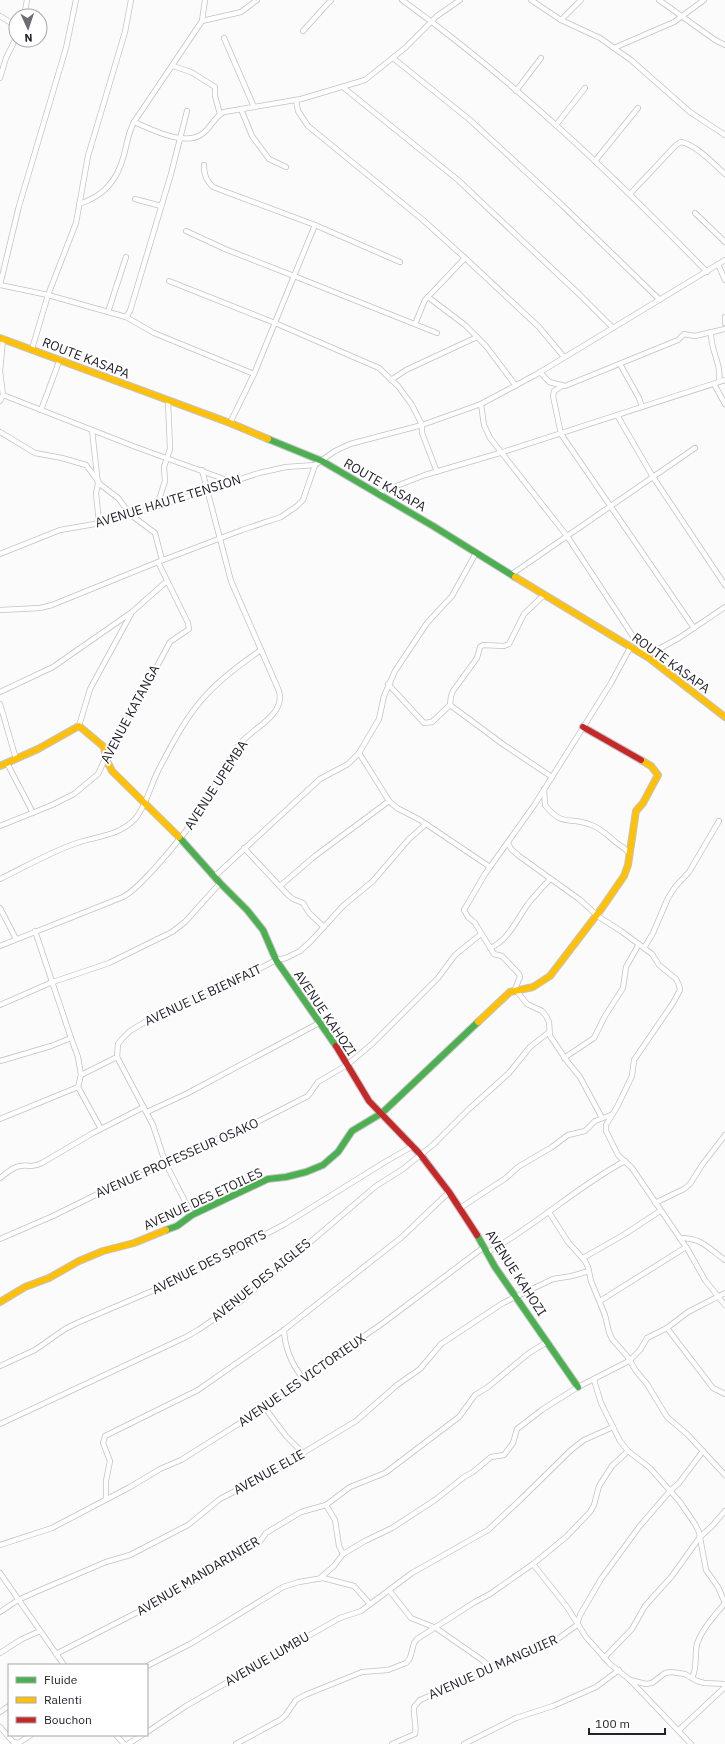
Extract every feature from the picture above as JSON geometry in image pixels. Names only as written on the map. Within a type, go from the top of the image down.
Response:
[{"type":"street","points":[[76,0],[66,48],[19,206],[0,285],[48,295],[126,317],[154,333],[254,374]]},
{"type":"street","points":[[32,349],[48,295],[76,223],[88,156],[125,32],[131,0]]},
{"type":"street","points":[[79,204],[97,197],[113,180],[119,169],[130,129],[202,21],[205,0]]},
{"type":"street","points":[[202,21],[240,12],[257,0]]},
{"type":"street","points":[[303,31],[331,0]]},
{"type":"street","points":[[402,0],[556,125],[630,194],[707,272]]},
{"type":"street","points":[[134,122],[181,139],[199,136],[207,131],[220,114],[296,100],[344,88],[365,80],[393,58],[443,11],[460,0]]},
{"type":"street","points":[[531,0],[561,20],[600,38],[631,60],[690,112],[725,135]]},
{"type":"street","points":[[561,20],[581,0]]},
{"type":"street","points":[[659,0],[715,40],[725,45]]},
{"type":"street","points":[[614,48],[668,24],[683,16],[704,0]]},
{"type":"street","points":[[224,38],[254,107]]},
{"type":"street","points":[[0,77],[11,48]]},
{"type":"street","points":[[393,58],[470,120],[563,206],[660,300]]},
{"type":"street","points":[[516,91],[541,58]]},
{"type":"street","points":[[173,66],[191,72],[215,86],[214,96],[220,114]]},
{"type":"street","points":[[344,88],[458,180],[613,328]]},
{"type":"street","points":[[556,125],[585,88]]},
{"type":"street","points":[[296,100],[298,111],[308,126],[423,220],[539,327],[564,357]]},
{"type":"street","points":[[595,161],[638,108]]},
{"type":"street","points":[[241,109],[252,136],[269,159],[286,167]]},
{"type":"street","points":[[126,317],[130,311],[181,139],[187,111]]},
{"type":"street","points":[[630,194],[676,145],[681,142],[690,145],[725,174]]},
{"type":"street","points":[[204,165],[204,174],[207,181],[213,187],[315,225],[400,262]]},
{"type":"street","points":[[135,199],[161,206]]},
{"type":"street","points":[[695,214],[725,242]]},
{"type":"street","points":[[230,423],[254,374],[315,225]]},
{"type":"street","points":[[186,231],[225,249],[437,332]]},
{"type":"street","points":[[108,312],[126,257]]},
{"type":"street","points":[[416,324],[424,300],[464,258]]},
{"type":"street","points":[[0,610],[40,608],[52,605],[160,561],[281,518],[303,500],[315,465],[335,451],[350,444],[422,425],[481,404],[540,372],[725,260]]},
{"type":"street","points":[[718,264],[725,280]]},
{"type":"street","points":[[169,281],[275,323],[379,368],[412,405],[422,425],[422,432],[437,472]]},
{"type":"street","points":[[428,297],[465,325],[477,337],[500,363],[516,386]]},
{"type":"street","points":[[725,317],[725,323]]},
{"type":"street","points":[[694,628],[561,434],[553,396],[554,391],[562,386],[678,340],[684,334],[695,336],[725,328]]},
{"type":"street","points":[[711,332],[712,346],[720,370],[719,382]]},
{"type":"street","points":[[391,380],[406,370],[477,337]]},
{"type":"street","points":[[0,401],[3,395],[0,371],[2,339]]},
{"type":"street","name":"ROUTE KASAPA","points":[[2,339],[60,359],[168,401],[230,423],[322,461],[378,493],[544,595],[631,646],[725,717]]},
{"type":"street","points":[[41,410],[60,359]]},
{"type":"street","points":[[620,364],[640,398],[642,407]]},
{"type":"street","points":[[540,372],[546,381],[562,386]]},
{"type":"street","points":[[378,493],[399,484],[561,434],[725,380]]},
{"type":"street","points":[[714,384],[725,404]]},
{"type":"street","points":[[3,395],[232,482]]},
{"type":"street","points":[[160,505],[159,495],[164,481],[164,467],[170,449],[168,401]]},
{"type":"street","points":[[481,404],[486,431],[567,536],[646,656],[694,628],[725,607]]},
{"type":"street","points":[[617,415],[653,477],[725,585]]},
{"type":"street","points":[[92,430],[98,480],[96,493],[99,523]]},
{"type":"street","name":"AVENUE KATANGA","points":[[0,432],[35,453],[62,458],[86,465],[108,491],[118,498],[131,515],[155,533],[160,561],[167,581],[188,623],[189,628],[170,642],[140,698],[113,742],[98,774],[88,784],[74,794],[34,813],[0,826]]},
{"type":"street","points":[[512,574],[695,448]]},
{"type":"street","name":"AVENUE HAUTE TENSION","points":[[0,554],[60,530],[99,523],[131,515],[277,468],[315,465]]},
{"type":"street","name":"AVENUE UPEMBA","points":[[0,946],[130,893],[138,887],[181,839],[198,814],[241,742],[274,712],[280,703],[281,697],[279,691],[231,581],[202,470]]},
{"type":"street","points":[[214,876],[320,779],[339,770],[359,753],[379,719],[388,684],[427,623],[452,596],[476,553]]},
{"type":"street","points":[[0,692],[53,667],[132,612],[167,581]]},
{"type":"street","points":[[388,684],[424,723],[432,722],[450,705],[450,696],[477,658],[480,648],[483,645],[504,646],[509,644],[524,614],[544,595]]},
{"type":"street","points":[[0,766],[42,747],[79,726],[90,689],[132,612]]},
{"type":"street","points":[[515,989],[520,977],[519,974],[502,956],[494,954],[475,923],[465,913],[464,908],[490,867],[535,804],[611,683],[631,646]]},
{"type":"street","points":[[0,879],[78,842],[104,837],[118,831],[135,819],[145,803],[152,782],[169,750],[206,694],[230,672],[261,650]]},
{"type":"street","points":[[0,704],[16,759]]},
{"type":"street","points":[[450,705],[504,745],[552,776]]},
{"type":"street","name":"AVENUE KAHOZI","points":[[79,726],[104,747],[106,759],[112,771],[181,839],[220,883],[247,910],[263,930],[276,960],[347,1065],[369,1101],[382,1112],[413,1146],[449,1192],[516,1296],[578,1387]]},
{"type":"street","points":[[515,989],[526,989],[550,976],[597,915],[624,876],[628,865],[636,811],[643,803],[658,775],[651,766],[583,726]]},
{"type":"street","points":[[359,753],[389,800],[397,808],[426,824],[490,867]]},
{"type":"street","points":[[7,763],[34,813]]},
{"type":"street","points":[[544,788],[545,805],[557,818],[564,821],[593,825],[629,853]]},
{"type":"street","points":[[280,886],[315,856],[389,800]]},
{"type":"street","points":[[644,948],[653,933],[668,898],[675,886],[689,872],[719,820]]},
{"type":"street","name":"AVENUE LE BIENFAIT","points":[[117,1057],[118,1044],[130,1031],[140,1025],[180,1004],[242,978],[276,960],[286,958],[300,951],[361,890],[373,881],[409,839],[426,824]]},
{"type":"street","points":[[508,843],[511,849],[519,856],[579,899],[597,915],[652,954],[664,970],[676,979],[680,990],[658,1027],[634,1060],[632,1076],[617,1107],[606,1125],[606,1131],[618,1155],[625,1161],[680,1238],[705,1280],[725,1305]]},
{"type":"street","points":[[244,848],[293,900],[303,903],[309,913],[324,927]]},
{"type":"street","points":[[490,948],[498,944],[510,931],[529,903],[550,879]]},
{"type":"street","points":[[0,1005],[53,982],[109,963],[172,932],[185,922],[220,883]]},
{"type":"street","points":[[0,908],[16,939]]},
{"type":"street","points":[[35,932],[78,1057],[81,1075],[78,1086],[101,1129]]},
{"type":"street","name":"AVENUE PROFESSEUR OSAKO","points":[[0,1240],[120,1183],[144,1174],[164,1162],[221,1136],[253,1124],[308,1096],[318,1082],[347,1065],[372,1044],[409,1009],[438,978],[455,955],[481,934]]},
{"type":"street","points":[[564,1058],[594,1038],[605,1016],[623,988],[626,967],[639,944]]},
{"type":"street","points":[[515,989],[527,1004],[542,1011],[546,1016],[549,1022],[549,1032],[564,1058],[580,1076],[602,1118]]},
{"type":"street","name":"AVENUE DES ETOILES","points":[[0,1302],[25,1287],[49,1278],[79,1261],[103,1251],[123,1247],[177,1226],[192,1215],[268,1179],[286,1177],[306,1172],[323,1165],[338,1152],[352,1131],[382,1112],[478,1021],[515,989]]},
{"type":"street","points":[[147,1112],[188,1093],[319,1023]]},
{"type":"street","name":"AVENUE DES AIGLES","points":[[0,1424],[198,1330],[241,1301],[376,1186],[403,1169],[448,1132],[469,1109],[509,1073],[530,1046],[549,1032]]},
{"type":"street","points":[[0,1061],[51,1046],[71,1038]]},
{"type":"street","points":[[81,1075],[117,1057],[147,1112],[159,1140],[164,1162],[192,1215]]},
{"type":"street","points":[[0,1119],[78,1086]]},
{"type":"street","points":[[0,1178],[15,1167],[34,1167],[101,1129],[144,1107]]},
{"type":"street","points":[[460,1208],[506,1178],[518,1167],[552,1147],[568,1135],[577,1134],[584,1131],[591,1124],[612,1115]]},
{"type":"street","points":[[655,1203],[684,1189],[690,1184],[725,1134]]},
{"type":"street","name":"AVENUE DES SPORTS","points":[[0,1366],[35,1350],[65,1329],[77,1323],[185,1277],[285,1224],[413,1146]]},
{"type":"street","name":"AVENUE LES VICTORIEUX","points":[[0,1545],[52,1528],[160,1469],[181,1460],[265,1408],[288,1392],[302,1377],[383,1323],[486,1249],[525,1231],[586,1186],[625,1161]]},
{"type":"street","points":[[106,1499],[106,1481],[110,1461],[103,1443],[105,1436],[198,1390],[284,1330],[402,1237],[449,1192]]},
{"type":"street","points":[[583,1258],[626,1234],[660,1211]]},
{"type":"street","points":[[549,1212],[568,1242],[583,1258],[605,1316],[609,1332],[647,1384],[667,1417],[703,1451],[725,1475]]},
{"type":"street","points":[[680,1238],[702,1242],[725,1260]]},
{"type":"street","points":[[600,1302],[686,1247]]},
{"type":"street","points":[[719,1255],[725,1253]]},
{"type":"street","name":"AVENUE ELIE","points":[[0,1612],[18,1600],[106,1562],[130,1555],[188,1525],[220,1499],[303,1453],[364,1415],[397,1385],[420,1369],[441,1344],[470,1324],[516,1296],[554,1279],[589,1271]]},
{"type":"street","points":[[320,1578],[334,1566],[343,1554],[412,1516],[464,1477],[473,1472],[491,1457],[504,1454],[513,1443],[517,1429],[543,1409],[578,1387],[594,1380],[629,1360],[640,1350],[647,1338],[667,1328],[688,1312],[707,1301],[725,1293]]},
{"type":"street","points":[[667,1328],[713,1388],[725,1394]]},
{"type":"street","points":[[284,1330],[286,1348],[296,1369],[302,1377]]},
{"type":"street","name":"AVENUE MANDARINIER","points":[[56,1654],[177,1592],[230,1558],[240,1549],[258,1543],[266,1533],[301,1512],[326,1505],[350,1487],[385,1473],[459,1417],[475,1395],[488,1387],[529,1353],[547,1342]]},
{"type":"street","points":[[594,1380],[601,1403],[613,1427],[628,1451],[650,1468],[680,1502],[695,1524],[700,1537],[706,1570],[718,1587],[725,1603],[702,1634],[697,1644],[695,1670],[692,1678]]},
{"type":"street","points":[[265,1408],[286,1436],[303,1453]]},
{"type":"street","name":"AVENUE LUMBU","points":[[148,1731],[186,1706],[301,1640],[340,1618],[361,1611],[412,1572],[488,1530],[571,1450],[584,1440],[613,1427]]},
{"type":"street","points":[[236,1744],[280,1720],[285,1716],[296,1700],[305,1695],[362,1672],[388,1670],[406,1663],[410,1658],[414,1643],[475,1602],[490,1594],[533,1564],[566,1537],[590,1512],[594,1505],[599,1486],[612,1466],[628,1451]]},
{"type":"street","points":[[577,1625],[580,1615],[602,1579],[639,1528],[670,1491],[679,1483],[703,1451]]},
{"type":"street","points":[[326,1505],[335,1520],[339,1546],[343,1554]]},
{"type":"street","points":[[604,1658],[632,1629],[645,1606],[672,1576],[700,1537],[725,1511]]},
{"type":"street","points":[[533,1564],[567,1607],[577,1625],[604,1658],[630,1680],[679,1730],[690,1744]]},
{"type":"street","points":[[0,1573],[63,1664]]},
{"type":"street","points":[[148,1666],[175,1653],[283,1586],[320,1578],[354,1586],[370,1604]]},
{"type":"street","points":[[389,1590],[411,1618],[436,1628],[490,1667]]},
{"type":"street","name":"AVENUE DU MANGUIER","points":[[392,1744],[415,1734],[414,1707],[420,1700],[469,1679],[490,1667],[552,1642],[577,1625]]},
{"type":"street","points":[[0,1653],[40,1631]]},
{"type":"street","points":[[464,1744],[516,1718],[553,1706],[596,1687],[619,1670]]},
{"type":"street","points":[[630,1680],[646,1684],[652,1683],[666,1673],[671,1672],[685,1674],[704,1683],[725,1686]]},
{"type":"street","points":[[679,1730],[725,1686]]},
{"type":"street","points":[[0,1727],[13,1742],[18,1744],[30,1736]]},
{"type":"street","points":[[117,1736],[124,1744]]},
{"type":"street","points":[[128,1744],[140,1736]]},
{"type":"traffic: fast","points":[[268,439],[322,461],[433,526],[515,577]]},
{"type":"traffic: fast","points":[[179,837],[220,883],[247,910],[263,930],[276,960],[336,1046]]},
{"type":"traffic: fast","points":[[166,1230],[177,1226],[192,1215],[268,1179],[286,1177],[306,1172],[323,1165],[338,1152],[352,1131],[382,1113],[478,1022]]},
{"type":"traffic: fast","points":[[477,1235],[495,1267],[578,1387]]},
{"type":"traffic: slow","points":[[0,338],[230,423],[268,439]]},
{"type":"traffic: slow","points":[[515,577],[649,658],[725,717]]},
{"type":"traffic: slow","points":[[0,766],[38,749],[79,726],[104,747],[106,759],[112,771],[179,837]]},
{"type":"traffic: slow","points":[[478,1022],[510,992],[533,987],[550,976],[602,908],[624,876],[628,865],[636,811],[643,803],[658,775],[651,766],[641,760]]},
{"type":"traffic: slow","points":[[0,1302],[25,1287],[49,1278],[79,1261],[103,1251],[134,1243],[166,1230]]},
{"type":"traffic: jam","points":[[583,727],[641,760]]},
{"type":"traffic: jam","points":[[336,1046],[369,1101],[420,1154],[449,1192],[477,1235]]}]
